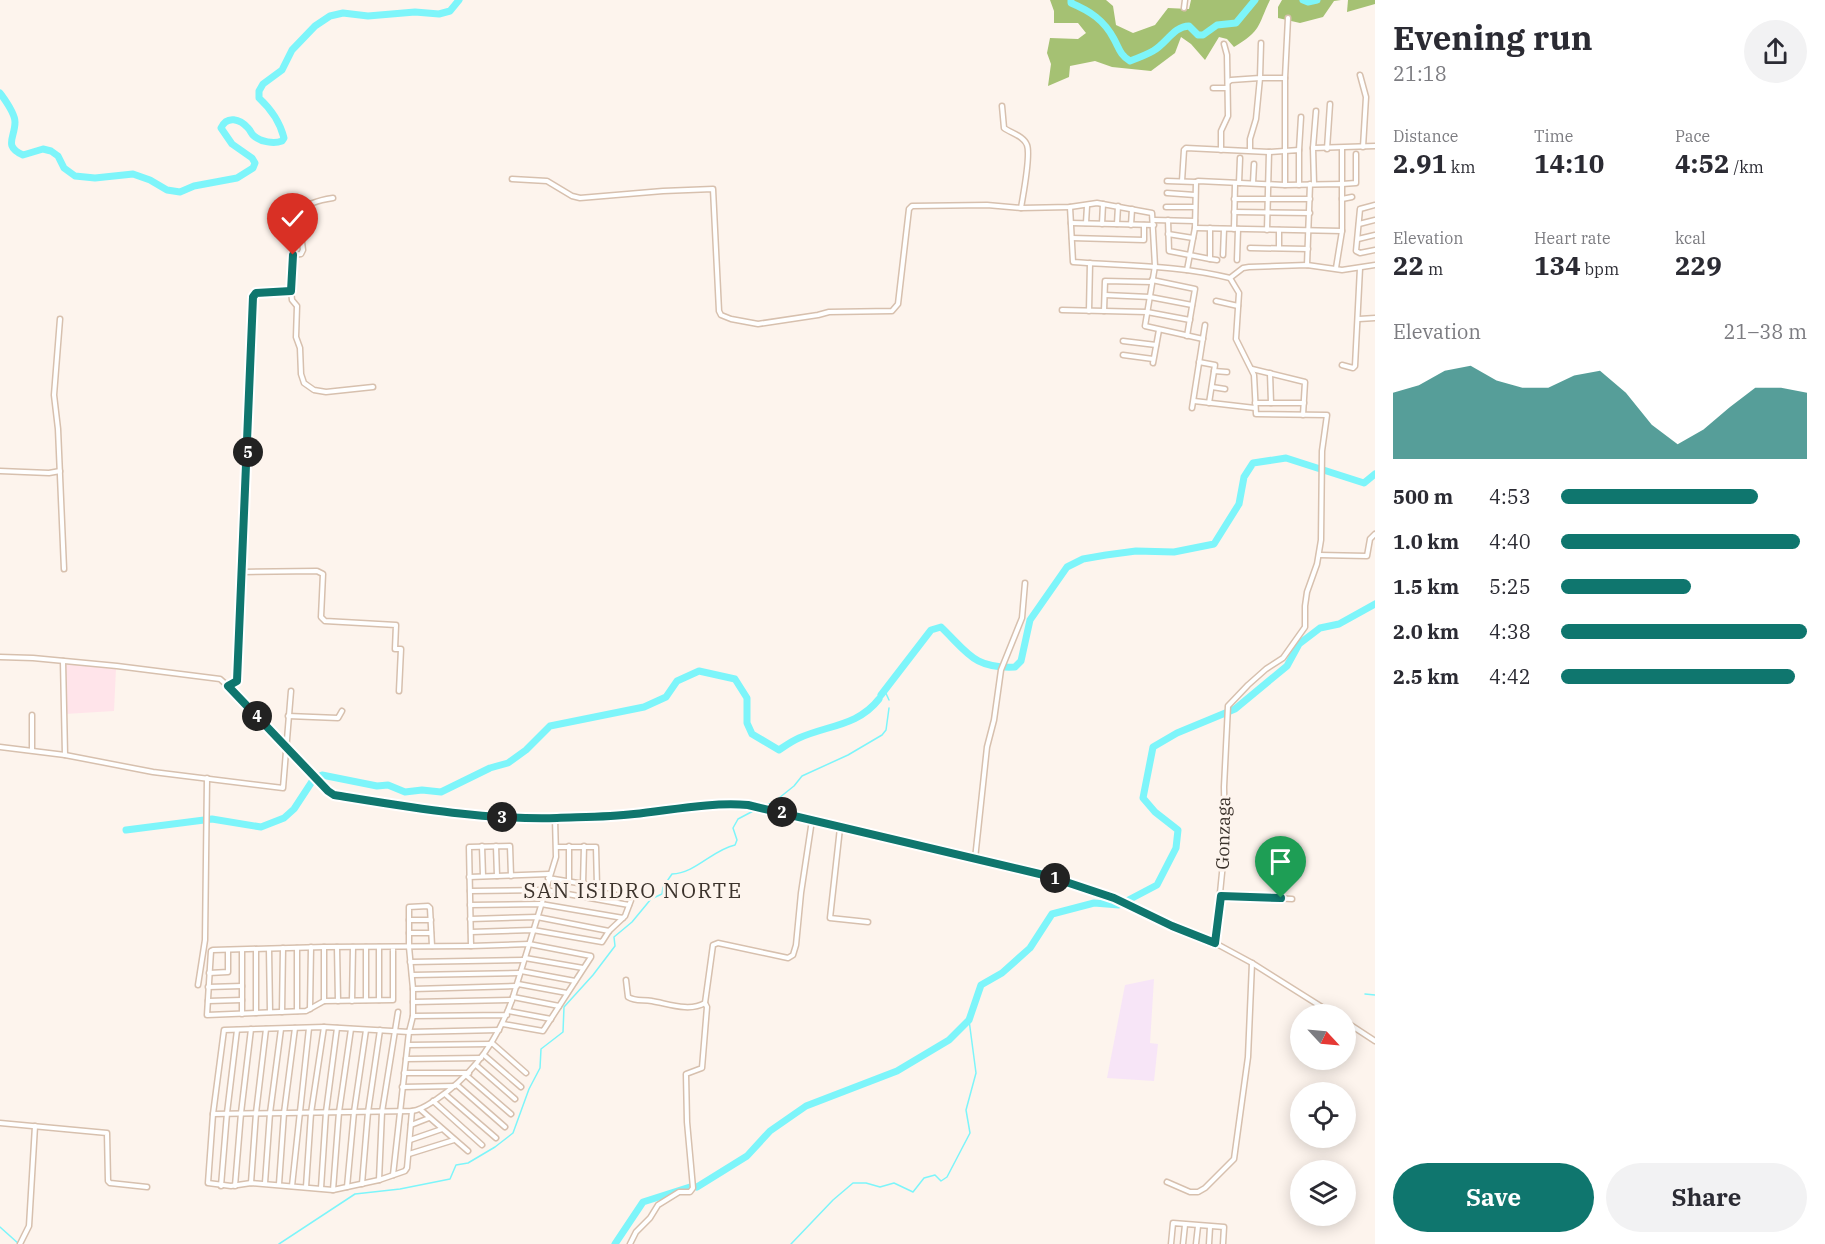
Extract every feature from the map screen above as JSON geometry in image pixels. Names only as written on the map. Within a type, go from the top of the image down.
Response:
[{"type":"street","points":[[1184,8],[1185,0]]},
{"type":"street","points":[[1285,185],[1285,78],[1288,18]]},
{"type":"street","points":[[1250,150],[1257,119],[1261,43]]},
{"type":"street","points":[[1221,150],[1221,131],[1227,116],[1227,55],[1224,45]]},
{"type":"street","points":[[1360,75],[1366,97],[1363,147]]},
{"type":"street","points":[[1227,82],[1285,78]]},
{"type":"street","points":[[1213,88],[1227,88]]},
{"type":"street","points":[[1327,149],[1330,104]]},
{"type":"street","points":[[1002,106],[1004,128],[1021,137],[1028,145],[1027,174],[1021,208]]},
{"type":"street","points":[[1307,265],[1316,111]]},
{"type":"street","points":[[1299,185],[1301,117]]},
{"type":"street","points":[[1313,148],[1375,146]]},
{"type":"street","points":[[1336,268],[1342,231],[1342,148]]},
{"type":"street","points":[[1182,181],[1185,149],[1269,152],[1299,150]]},
{"type":"street","points":[[1267,230],[1269,152]]},
{"type":"street","points":[[1167,181],[1285,185],[1356,183],[1356,153]]},
{"type":"street","points":[[1237,260],[1234,199],[1240,158]]},
{"type":"street","points":[[1253,183],[1254,164]]},
{"type":"street","points":[[512,179],[547,181],[572,196],[580,198],[663,190],[713,189],[719,312],[731,319],[758,324],[829,312],[892,311],[898,304],[909,209],[912,206],[987,205],[1021,208],[1103,204],[1152,213],[1155,266],[1145,326],[1203,339]]},
{"type":"street","points":[[1187,270],[1195,228],[1196,182]]},
{"type":"street","points":[[1167,193],[1196,195]]},
{"type":"street","points":[[1342,199],[1352,197]]},
{"type":"street","points":[[333,198],[313,201],[299,217],[303,250],[301,254],[292,257],[291,291],[292,300],[297,306],[296,337],[300,348],[301,374],[304,383],[314,390],[326,392],[373,387]]},
{"type":"street","points":[[1234,199],[1310,199]]},
{"type":"street","points":[[1102,224],[1103,204]]},
{"type":"street","points":[[1375,205],[1360,209],[1357,253],[1375,250]]},
{"type":"street","points":[[1086,223],[1087,206]]},
{"type":"street","points":[[1117,224],[1118,206]]},
{"type":"street","points":[[1070,207],[1073,262],[1155,266],[1211,273],[1230,278],[1239,293],[1236,339],[1251,369],[1256,414],[1327,415],[1322,466],[1319,555],[1367,556],[1370,539],[1375,534]]},
{"type":"street","points":[[1166,207],[1195,207]]},
{"type":"street","points":[[1131,225],[1132,209]]},
{"type":"street","points":[[1234,212],[1310,213]]},
{"type":"street","points":[[1071,223],[1144,225],[1168,220],[1195,221]]},
{"type":"street","points":[[1168,220],[1169,251],[1217,260]]},
{"type":"street","points":[[1359,224],[1375,220]]},
{"type":"street","points":[[1072,238],[1144,240],[1144,225]]},
{"type":"street","points":[[1195,228],[1342,231]]},
{"type":"street","points":[[1210,228],[1210,259]]},
{"type":"street","points":[[1223,255],[1224,229]]},
{"type":"street","points":[[1279,230],[1279,248]]},
{"type":"street","points":[[1168,234],[1193,238]]},
{"type":"street","points":[[1358,238],[1375,235]]},
{"type":"street","points":[[1250,248],[1308,249]]},
{"type":"street","points":[[1089,263],[1089,311]]},
{"type":"street","points":[[1230,278],[1243,268],[1249,267],[1307,265],[1360,268],[1375,265]]},
{"type":"street","points":[[1342,365],[1353,369],[1355,366],[1360,268]]},
{"type":"street","points":[[1104,311],[1105,281],[1152,281],[1196,289],[1187,336]]},
{"type":"street","points":[[228,686],[237,681],[253,297],[256,293],[291,291]]},
{"type":"street","points":[[1105,295],[1150,297],[1192,305]]},
{"type":"street","points":[[1216,301],[1238,306]]},
{"type":"street","points":[[1062,310],[1148,312],[1190,320]]},
{"type":"street","points":[[1359,319],[1375,318]]},
{"type":"street","points":[[60,319],[54,395],[58,429],[64,569]]},
{"type":"street","points":[[1192,408],[1205,325]]},
{"type":"street","points":[[1123,356],[1153,361],[1160,330]]},
{"type":"street","points":[[1123,341],[1156,345]]},
{"type":"street","points":[[1199,362],[1215,365],[1209,403]]},
{"type":"street","points":[[1251,369],[1305,382],[1303,415]]},
{"type":"street","points":[[1214,371],[1227,372]]},
{"type":"street","points":[[1270,373],[1271,403]]},
{"type":"street","points":[[1212,387],[1225,389]]},
{"type":"street","points":[[1194,401],[1255,405],[1304,403]]},
{"type":"street","points":[[0,471],[49,473],[60,471]]},
{"type":"street","name":"Gonzaga","points":[[1215,943],[1226,827],[1224,787],[1228,709],[1232,700],[1248,684],[1283,658],[1303,632],[1307,592],[1319,555]]},
{"type":"street","points":[[242,572],[317,571],[323,574],[321,617],[325,621],[396,625],[395,649],[401,650],[399,691]]},
{"type":"street","points":[[975,859],[987,747],[994,720],[1000,670],[1022,618],[1025,583]]},
{"type":"street","points":[[0,657],[63,661],[220,679],[334,795],[447,813],[489,817],[555,818],[632,814],[727,803],[748,805],[1048,876],[1114,898],[1215,943],[1252,963],[1317,1004]]},
{"type":"street","points":[[63,661],[64,755]]},
{"type":"street","points":[[0,747],[64,755],[153,772],[283,788],[291,691]]},
{"type":"street","points":[[288,716],[338,718],[342,711]]},
{"type":"street","points":[[32,715],[32,750]]},
{"type":"street","points":[[198,985],[205,940],[207,778]]},
{"type":"street","points":[[213,1114],[421,1110],[456,1086],[483,1057],[508,1013],[556,857],[555,818]]},
{"type":"street","points":[[630,1244],[636,1232],[651,1218],[658,1205],[679,1192],[692,1190],[686,1074],[702,1068],[705,1003],[713,945],[718,943],[788,958],[793,956],[812,820]]},
{"type":"street","points":[[840,828],[830,918],[868,922]]},
{"type":"street","points":[[557,847],[594,845],[597,849],[597,886]]},
{"type":"street","points":[[482,846],[483,876]]},
{"type":"street","points":[[496,846],[497,876]]},
{"type":"street","points":[[471,946],[469,847],[510,846],[511,876]]},
{"type":"street","points":[[569,846],[569,881]]},
{"type":"street","points":[[583,884],[584,846]]},
{"type":"street","points":[[469,877],[549,876],[583,884],[632,891],[633,895],[622,918],[601,942],[533,930],[471,932]]},
{"type":"street","points":[[470,891],[545,890],[629,905]]},
{"type":"street","points":[[1221,896],[1292,899]]},
{"type":"street","points":[[470,905],[541,904],[622,918]]},
{"type":"street","points":[[393,1175],[402,1087],[413,1016],[412,975],[408,947],[409,907],[428,906],[430,908],[432,946]]},
{"type":"street","points":[[470,919],[537,917],[609,931]]},
{"type":"street","points":[[409,920],[431,920]]},
{"type":"street","points":[[409,933],[431,933]]},
{"type":"street","points":[[393,947],[393,1000],[324,1001],[310,1009],[297,1011],[207,1015],[211,951],[324,946],[408,947],[529,944],[591,956],[541,1032],[503,1024]]},
{"type":"street","points":[[324,946],[324,1001]]},
{"type":"street","points":[[337,946],[338,1001]]},
{"type":"street","points":[[310,1009],[311,947]]},
{"type":"street","points":[[352,947],[352,1000]]},
{"type":"street","points":[[366,947],[366,1000]]},
{"type":"street","points":[[379,947],[379,1000]]},
{"type":"street","points":[[282,1012],[283,948]]},
{"type":"street","points":[[297,948],[297,1011]]},
{"type":"street","points":[[256,949],[256,1013]]},
{"type":"street","points":[[269,949],[270,1012]]},
{"type":"street","points":[[209,973],[228,972],[228,950]]},
{"type":"street","points":[[242,950],[242,1014]]},
{"type":"street","points":[[410,962],[524,959],[583,968]]},
{"type":"street","points":[[1167,1182],[1190,1192],[1198,1192],[1234,1159],[1248,1057],[1252,963]]},
{"type":"street","points":[[412,975],[521,972],[575,981]]},
{"type":"street","points":[[626,980],[628,997],[633,1001],[648,1000],[680,1007],[698,1007],[705,1003]]},
{"type":"street","points":[[412,989],[517,985],[567,993]]},
{"type":"street","points":[[208,987],[242,986]]},
{"type":"street","points":[[413,1002],[513,999],[559,1006]]},
{"type":"street","points":[[208,1001],[242,1000]]},
{"type":"street","points":[[379,1180],[382,1112],[398,1012]]},
{"type":"street","points":[[413,1016],[508,1013],[551,1019]]},
{"type":"street","points":[[412,1111],[407,1169],[379,1180],[333,1190],[251,1183],[221,1186],[207,1182],[223,1031],[324,1027],[410,1032],[500,1030]]},
{"type":"street","points":[[306,1187],[311,1113],[324,1027]]},
{"type":"street","points":[[279,1185],[284,1113],[295,1028]]},
{"type":"street","points":[[292,1186],[298,1113],[309,1028]]},
{"type":"street","points":[[321,1188],[326,1112],[337,1028]]},
{"type":"street","points":[[235,1186],[251,1029]]},
{"type":"street","points":[[251,1183],[255,1113],[266,1029]]},
{"type":"street","points":[[265,1184],[270,1113],[281,1029]]},
{"type":"street","points":[[333,1190],[339,1112],[351,1029]]},
{"type":"street","points":[[1356,1029],[1375,1041]]},
{"type":"street","points":[[221,1186],[237,1030]]},
{"type":"street","points":[[347,1187],[354,1112],[366,1030]]},
{"type":"street","points":[[362,1184],[368,1112],[380,1030]]},
{"type":"street","points":[[408,1045],[492,1044],[526,1073]]},
{"type":"street","points":[[406,1059],[483,1057],[521,1087]]},
{"type":"street","points":[[476,1065],[515,1099]]},
{"type":"street","points":[[404,1073],[468,1074],[511,1114]]},
{"type":"street","points":[[402,1087],[456,1086],[505,1127]]},
{"type":"street","points":[[445,1094],[496,1138]]},
{"type":"street","points":[[433,1101],[482,1145]]},
{"type":"street","points":[[421,1110],[468,1151]]},
{"type":"street","points":[[411,1125],[430,1118]]},
{"type":"street","points":[[0,1123],[107,1133],[108,1181],[147,1187]]},
{"type":"street","points":[[21,1243],[29,1227],[35,1126]]},
{"type":"street","points":[[410,1140],[442,1129]]},
{"type":"street","points":[[409,1154],[455,1139]]},
{"type":"street","points":[[1171,1244],[1173,1223],[1224,1227],[1222,1244]]},
{"type":"street","points":[[1184,1244],[1185,1225]]},
{"type":"street","points":[[1196,1244],[1197,1226]]},
{"type":"street","points":[[1209,1244],[1210,1227]]},
{"type":"shaded area","points":[[65,664],[116,669],[114,711],[65,714]]},
{"type":"shaded area","points":[[1154,979],[1150,1043],[1158,1044],[1154,1081],[1107,1078],[1125,985]]},
{"type":"green space","points":[[1050,0],[1106,0],[1113,6],[1116,25],[1133,33],[1155,25],[1168,8],[1189,9],[1191,0],[1270,0],[1258,27],[1250,36],[1234,47],[1227,39],[1219,37],[1205,60],[1191,44],[1181,37],[1175,53],[1151,71],[1112,67],[1095,61],[1070,66],[1069,77],[1048,86],[1051,64],[1047,53],[1050,38],[1078,39],[1086,33],[1078,23],[1054,23],[1054,11]]},
{"type":"green space","points":[[1282,0],[1341,0],[1334,1],[1323,17],[1300,23],[1278,18],[1278,7]]},
{"type":"green space","points":[[1348,0],[1375,0],[1375,4],[1347,12]]},
{"type":"waterway","points":[[0,93],[15,118],[12,145],[17,152],[23,155],[43,149],[51,151],[58,156],[64,168],[75,176],[95,178],[133,174],[150,180],[167,190],[180,192],[194,186],[237,178],[253,168],[255,163],[252,158],[232,144],[221,128],[227,121],[241,122],[260,140],[282,141],[284,138],[280,127],[271,111],[259,98],[259,91],[263,84],[282,70],[292,50],[315,26],[330,16],[343,13],[368,16],[415,12],[439,14],[450,11],[459,0]]},
{"type":"waterway","points":[[1071,0],[1071,3],[1101,21],[1122,54],[1130,61],[1153,51],[1174,32],[1184,27],[1189,26],[1198,35],[1203,35],[1217,25],[1236,23],[1255,0]]},
{"type":"waterway","points":[[1303,0],[1308,2],[1317,0]]},
{"type":"waterway","points":[[881,695],[931,630],[941,627],[973,658],[990,665],[1015,667],[1021,661],[1030,620],[1067,567],[1083,559],[1136,551],[1174,552],[1214,544],[1239,504],[1244,477],[1253,463],[1286,458],[1364,483],[1375,474]]},
{"type":"waterway","points":[[697,1187],[747,1156],[770,1131],[806,1106],[897,1071],[949,1040],[969,1020],[981,985],[1002,973],[1030,948],[1052,914],[1094,903],[1119,905],[1157,885],[1176,848],[1178,830],[1155,812],[1143,798],[1153,747],[1177,733],[1235,709],[1287,666],[1299,644],[1320,628],[1339,624],[1375,604]]},
{"type":"waterway","points":[[126,830],[212,819],[261,827],[284,818],[294,809],[313,780],[322,775],[377,786],[388,785],[405,792],[422,790],[441,792],[490,768],[508,763],[526,750],[550,726],[644,707],[666,697],[677,681],[699,671],[735,679],[747,698],[747,723],[752,734],[779,750],[799,738],[862,715],[879,699]]},
{"type":"waterway","points":[[884,689],[889,700]]},
{"type":"waterway","points":[[762,807],[774,802],[794,786],[802,776],[848,755],[882,735],[886,730],[889,708]]},
{"type":"waterway","points":[[279,1244],[355,1194],[400,1189],[450,1179],[456,1165],[468,1163],[513,1133],[529,1089],[540,1068],[541,1049],[563,1032],[564,1007],[615,946],[614,937],[632,922],[651,899],[662,894],[663,887],[672,874],[689,870],[735,845],[737,840],[733,828],[738,819],[757,809]]},
{"type":"waterway","points":[[1365,994],[1375,995]]},
{"type":"waterway","points":[[791,1244],[833,1200],[853,1183],[866,1183],[880,1187],[894,1183],[913,1192],[924,1178],[935,1175],[941,1181],[947,1177],[970,1133],[966,1110],[976,1073],[969,1020]]},
{"type":"waterway","points":[[615,1244],[643,1202],[690,1187]]},
{"type":"waterway","points":[[0,1227],[19,1244]]},
{"type":"district","name":"SAN ISIDRO NORTE","points":[[633,890]]},
{"type":"route","points":[[293,255],[291,291],[256,293],[253,297],[237,681],[228,686],[334,795],[447,813],[489,817],[555,818],[632,814],[727,803],[748,805],[1048,876],[1114,898],[1172,926],[1215,943],[1221,896],[1281,898]]}]
